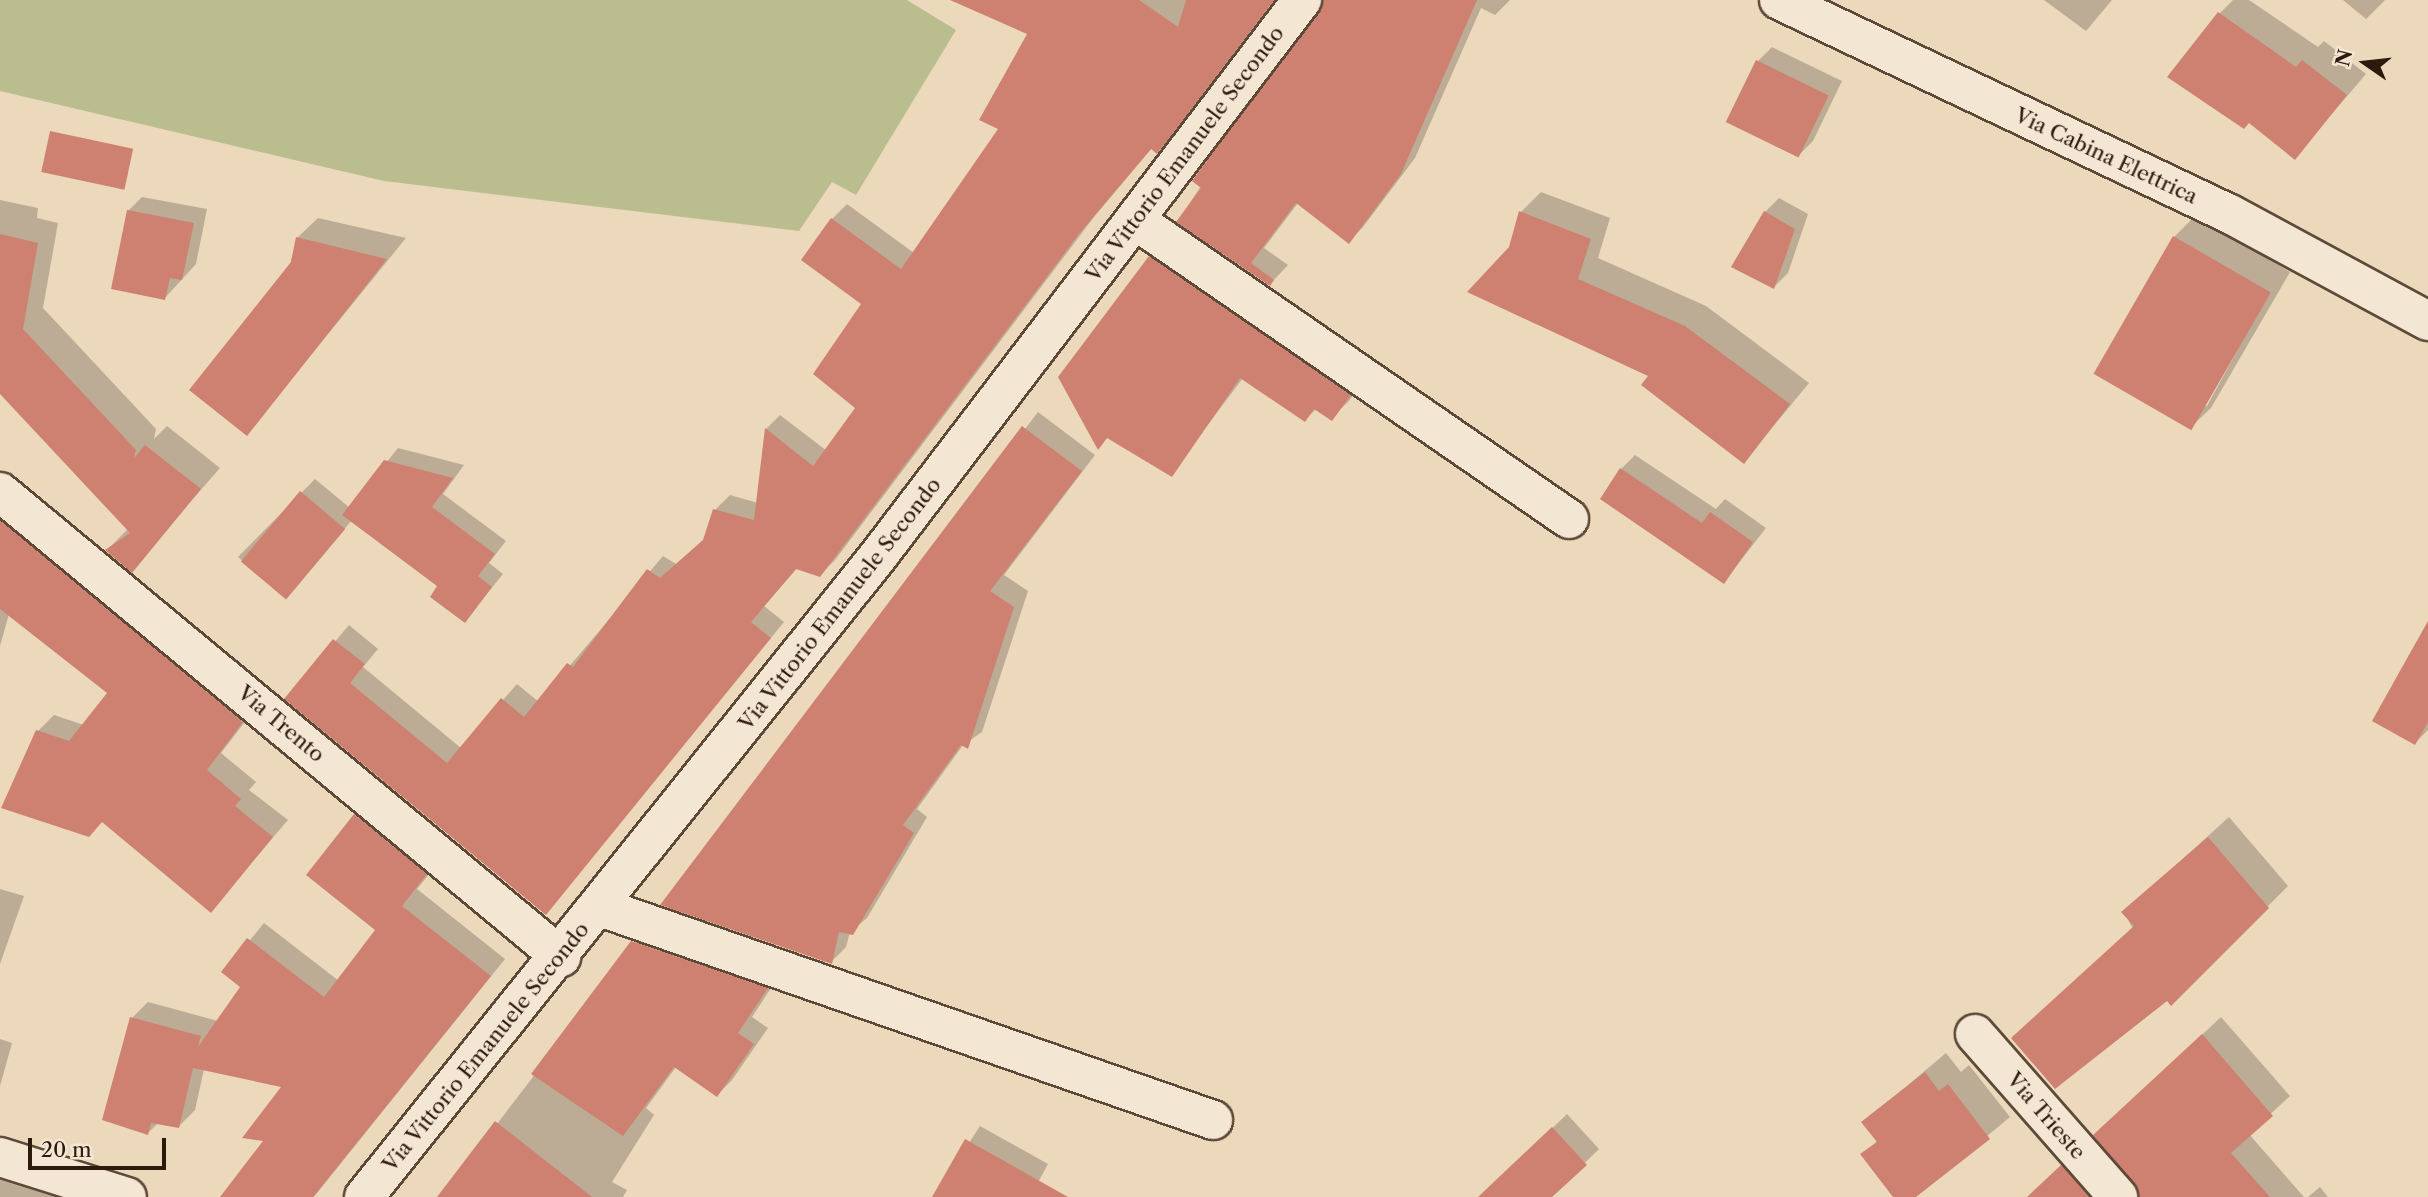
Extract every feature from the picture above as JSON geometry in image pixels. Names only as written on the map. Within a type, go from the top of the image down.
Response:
[{"type":"street","name":"Via Vittorio Emanuele Secondo","points":[[364,1197],[562,957],[1135,220],[1302,0]]},
{"type":"street","name":"Via Cabina Elettrica","points":[[1779,0],[2230,214],[2428,321]]},
{"type":"street","points":[[1135,220],[1569,519]]},
{"type":"street","name":"Via Trento","points":[[0,492],[562,957]]},
{"type":"street","points":[[600,907],[1213,1120]]},
{"type":"street","name":"Via Trieste","points":[[1975,1034],[2118,1197]]},
{"type":"street","points":[[0,1157],[127,1197]]},
{"type":"green space","points":[[0,0],[907,0],[956,30],[856,195],[832,182],[799,231],[384,181],[0,91]]},
{"type":"building","points":[[950,0],[1139,0],[1178,27],[1186,0],[1274,0],[1157,154],[1151,149],[1079,234],[820,577],[796,569],[751,622],[771,638],[546,915],[284,699],[333,639],[365,664],[350,683],[447,763],[501,698],[524,717],[567,663],[573,667],[647,569],[660,578],[703,540],[713,509],[754,520],[765,428],[813,466],[855,408],[813,374],[861,304],[801,260],[831,218],[901,269],[998,129],[979,120],[1027,34]]},
{"type":"building","points":[[1323,0],[1477,0],[1401,174],[1349,244],[1296,203],[1251,263],[1274,280],[1270,286],[1176,222],[1201,188],[1192,181]]},
{"type":"building","points":[[2218,12],[2296,67],[2302,60],[2347,95],[2295,160],[2249,123],[2244,129],[2167,77]]},
{"type":"building","points":[[1756,60],[1829,96],[1799,158],[1726,122]]},
{"type":"building","points":[[50,131],[133,149],[124,190],[41,172]]},
{"type":"building","points":[[127,210],[194,223],[182,280],[170,278],[165,300],[111,289]]},
{"type":"building","points":[[1519,211],[1591,239],[1578,279],[1685,326],[1790,404],[1744,464],[1641,385],[1648,376],[1467,292],[1509,247]]},
{"type":"building","points":[[1764,211],[1795,229],[1774,289],[1731,267]]},
{"type":"building","points":[[0,234],[38,243],[23,329],[136,450],[134,458],[145,445],[201,489],[132,573],[105,550],[130,533],[0,394]]},
{"type":"building","points":[[2173,236],[2271,292],[2191,430],[2094,374]]},
{"type":"building","points":[[296,237],[387,259],[247,436],[189,390],[291,262]]},
{"type":"building","points":[[1149,256],[1351,395],[1332,421],[1314,409],[1305,422],[1240,378],[1172,477],[1107,438],[1098,450],[1058,377]]},
{"type":"building","points":[[1022,426],[1082,471],[990,591],[1014,607],[968,749],[961,745],[903,825],[914,833],[853,935],[839,932],[832,964],[660,905]]},
{"type":"building","points":[[384,460],[453,478],[432,507],[495,554],[478,576],[492,587],[465,623],[430,597],[437,586],[342,515]]},
{"type":"building","points":[[1620,468],[1702,523],[1710,512],[1753,542],[1724,584],[1600,499]]},
{"type":"building","points":[[300,491],[345,529],[286,599],[241,561]]},
{"type":"building","points":[[0,520],[243,722],[207,770],[241,799],[235,806],[273,837],[211,913],[102,822],[89,837],[1,808],[36,730],[69,741],[107,693],[0,609]]},
{"type":"building","points":[[2428,621],[2428,722],[2415,745],[2372,721]]},
{"type":"building","points":[[354,814],[427,874],[402,906],[491,976],[313,1197],[220,1197],[263,1141],[242,1138],[281,1087],[193,1068],[179,1128],[151,1123],[148,1135],[102,1120],[130,1017],[201,1036],[198,1047],[240,987],[221,972],[247,938],[324,997],[375,930],[306,875]]},
{"type":"building","points":[[2208,837],[2269,908],[2171,1006],[2167,1001],[2055,1089],[2011,1038],[2134,926],[2121,912]]},
{"type":"building","points":[[631,941],[768,988],[738,1033],[754,1044],[717,1097],[674,1067],[623,1136],[531,1074]]},
{"type":"building","points":[[2202,1034],[2273,1116],[2231,1153],[2270,1197],[2139,1197],[2093,1135]]},
{"type":"building","points":[[1925,1072],[1939,1091],[1948,1084],[1990,1139],[1916,1197],[1893,1197],[1860,1154],[1877,1142],[1861,1122]]},
{"type":"building","points":[[495,1121],[592,1197],[437,1197]]},
{"type":"building","points":[[1552,1127],[1587,1165],[1552,1197],[1478,1197]]},
{"type":"building","points":[[965,1139],[1068,1197],[932,1197]]},
{"type":"building","points":[[2061,1165],[2089,1197],[2027,1197]]}]
